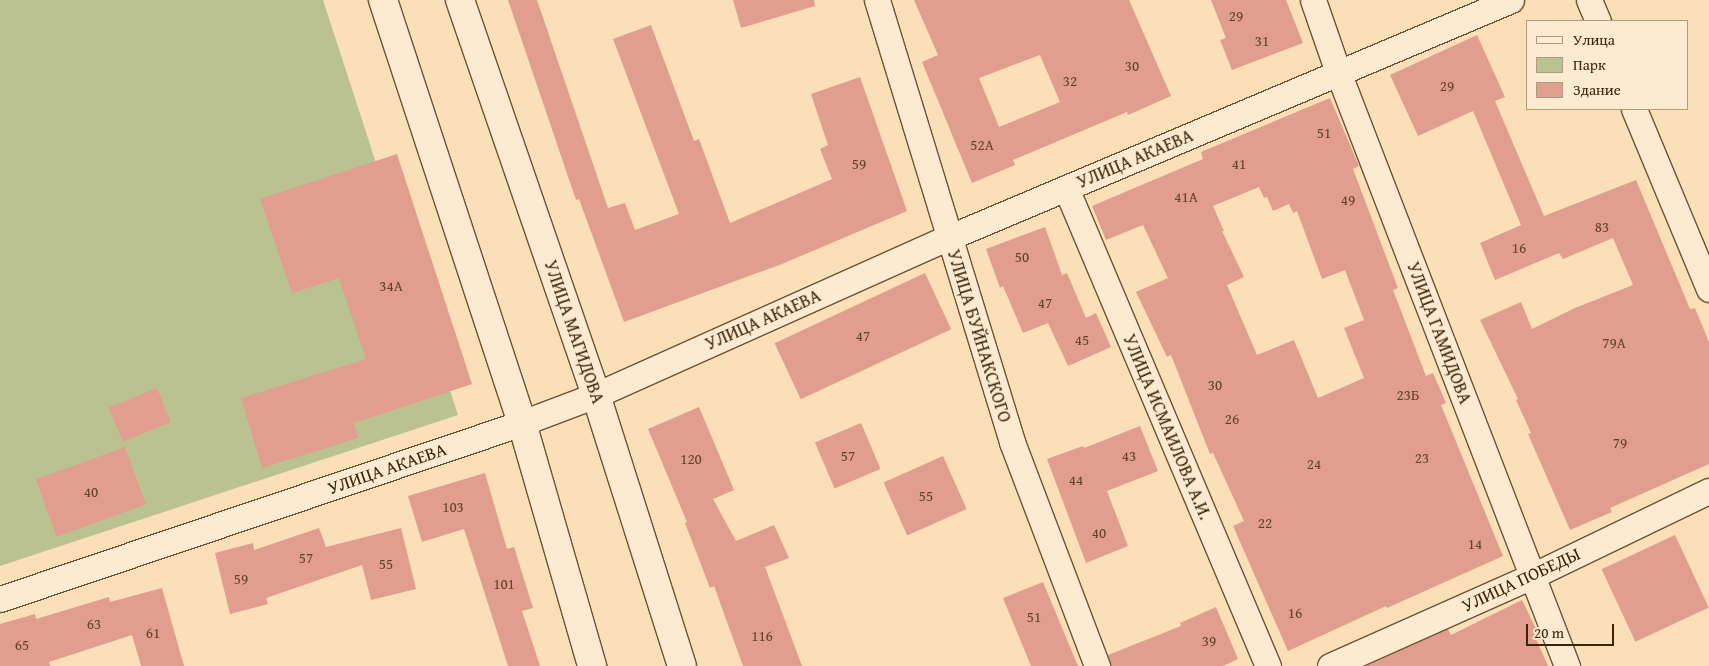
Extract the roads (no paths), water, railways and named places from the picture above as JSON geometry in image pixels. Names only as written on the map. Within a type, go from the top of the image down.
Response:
[{"type":"main road","points":[[383,0],[522,423],[592,666]]},
{"type":"main road","name":"УЛИЦА МАГИДОВА","points":[[460,0],[596,395],[682,666]]},
{"type":"street","name":"УЛИЦА БУЙНАКСКОГО","points":[[877,0],[1012,442],[1097,666]]},
{"type":"street","name":"УЛИЦА ГАМИДОВА","points":[[1313,0],[1338,72],[1567,666]]},
{"type":"street","name":"УЛИЦА АКАЕВА","points":[[0,600],[522,423],[596,395],[950,237],[1511,0]]},
{"type":"street","points":[[1589,0],[1598,20]]},
{"type":"street","points":[[1634,110],[1709,289]]},
{"type":"street","name":"УЛИЦА ИСМАИЛОВА А.И.","points":[[1066,188],[1268,666]]},
{"type":"street","name":"УЛИЦА ПОБЕДЫ","points":[[1330,666],[1532,576],[1709,491]]}]
